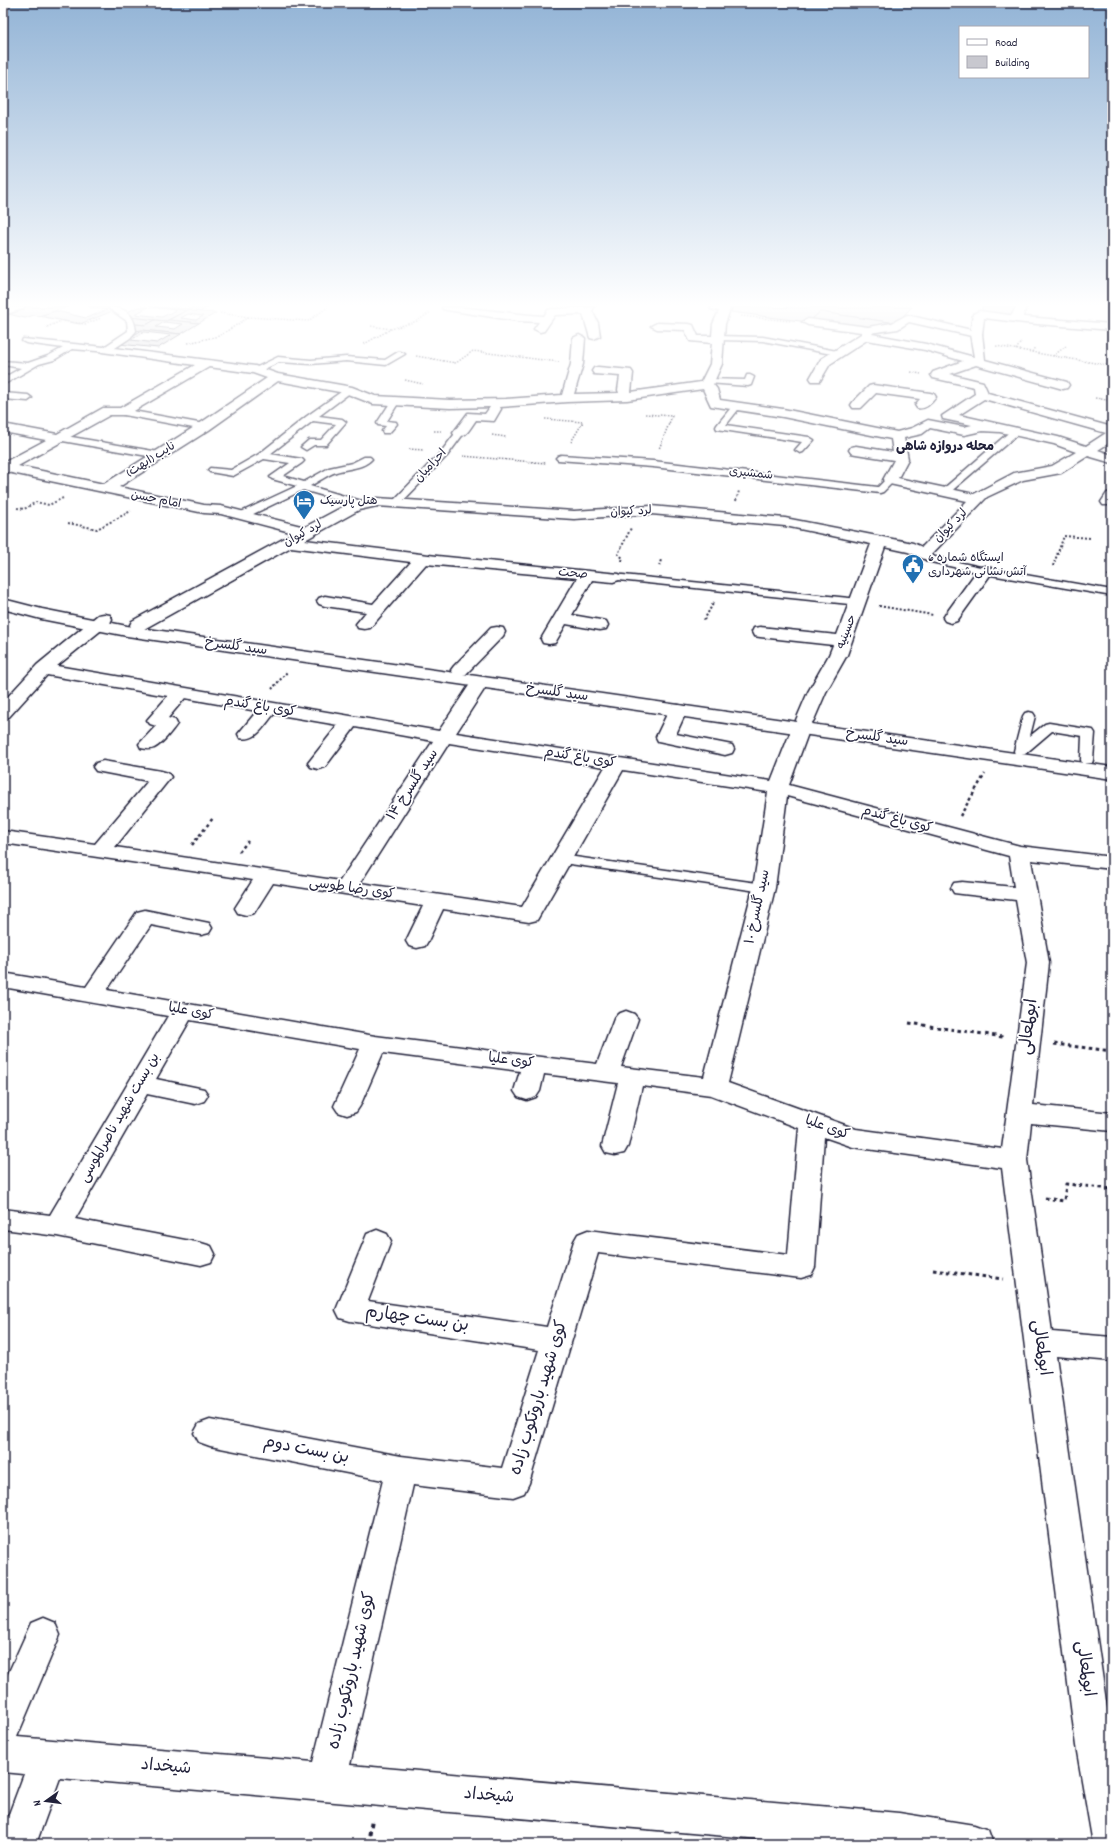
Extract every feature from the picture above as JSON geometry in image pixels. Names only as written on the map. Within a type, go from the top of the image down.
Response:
[{"type":"street","points":[[4,468],[108,411],[122,412],[155,393]]},
{"type":"street","name":"نایب (ابهت)","points":[[99,488],[159,455],[254,393]]},
{"type":"street","points":[[356,393],[373,400],[450,404],[494,400],[544,401],[568,398],[627,396],[644,393]]},
{"type":"street","points":[[568,398],[570,393]]},
{"type":"street","points":[[712,393],[715,403],[897,436],[917,431],[928,424],[964,431],[982,427],[1002,428]]},
{"type":"street","points":[[857,405],[864,393]]},
{"type":"street","points":[[909,393],[930,397],[920,405],[955,412]]},
{"type":"street","points":[[1112,431],[982,395],[948,416],[1058,441],[1112,459]]},
{"type":"street","name":"احرامیان","points":[[460,433],[473,416],[489,418],[494,400]]},
{"type":"street","points":[[3,428],[60,438]]},
{"type":"street","name":"لرد کیوان","points":[[132,628],[355,506],[377,502],[574,515],[639,512],[651,510],[785,522],[913,548],[924,554],[982,494],[1019,476],[1056,470],[1112,435]]},
{"type":"street","points":[[897,436],[900,456],[890,480],[978,499]]},
{"type":"street","points":[[856,450],[900,456]]},
{"type":"street","name":"امام حسن","points":[[4,468],[204,509],[221,510],[307,532]]},
{"type":"street","name":"حسینیه","points":[[803,724],[816,692],[838,655],[844,641],[880,541]]},
{"type":"street","name":"صحت","points":[[288,542],[422,559],[613,578]]},
{"type":"street","points":[[364,624],[422,559]]},
{"type":"street","points":[[951,618],[986,571]]},
{"type":"street","points":[[549,639],[587,575]]},
{"type":"street","name":"سید گلسرخ","points":[[3,595],[100,622]]},
{"type":"street","points":[[325,601],[377,609]]},
{"type":"street","name":"سید گلسرخ","points":[[3,604],[41,614],[100,622],[301,656],[678,710],[803,724],[1018,755],[1087,765],[1112,773]]},
{"type":"street","points":[[561,618],[600,625]]},
{"type":"street","points":[[3,713],[43,669],[100,622]]},
{"type":"street","name":"سید گلسرخ","points":[[132,628],[460,670],[996,756],[1018,755]]},
{"type":"street","points":[[460,670],[497,632]]},
{"type":"street","points":[[760,632],[844,641]]},
{"type":"street","name":"کوی باغ گندم","points":[[43,669],[350,722],[778,788],[1019,852],[1112,863]]},
{"type":"street","name":"سید گلسرخ ۱۴","points":[[346,888],[480,682]]},
{"type":"street","points":[[148,744],[168,724],[156,720],[180,693]]},
{"type":"street","points":[[247,734],[263,707]]},
{"type":"street","points":[[678,710],[665,736],[726,749]]},
{"type":"street","points":[[318,763],[350,722]]},
{"type":"street","name":"سید گلسرخ ۱۰","points":[[714,1087],[764,888],[778,788],[803,724]]},
{"type":"street","name":"کوی رضا طوسی","points":[[3,836],[529,915],[617,763]]},
{"type":"street","name":"سید گلسرخ","points":[[1087,765],[1112,764]]},
{"type":"street","points":[[101,851],[161,777],[103,767]]},
{"type":"street","name":"ابولمعالی","points":[[1019,852],[1038,963],[1014,1160],[1094,1746],[1112,1844]]},
{"type":"street","points":[[246,908],[267,876]]},
{"type":"street","points":[[962,888],[1025,894]]},
{"type":"street","points":[[417,941],[436,901]]},
{"type":"street","points":[[92,995],[145,917],[202,928]]},
{"type":"street","name":"کوی علیا","points":[[3,980],[375,1044],[714,1087],[853,1138],[1014,1160]]},
{"type":"street","name":"بن بست شهید ناصرالموسی","points":[[57,1226],[183,1011]]},
{"type":"street","points":[[606,1073],[626,1019]]},
{"type":"street","points":[[347,1106],[375,1044]]},
{"type":"street","points":[[527,1091],[534,1064]]},
{"type":"street","points":[[615,1146],[632,1076]]},
{"type":"street","points":[[140,1084],[195,1095]]},
{"type":"street","points":[[1020,1112],[1112,1122]]},
{"type":"street","name":"کوی شهید باروتکوب زاده","points":[[326,1782],[401,1470],[513,1483],[588,1241],[801,1267],[812,1123]]},
{"type":"street","points":[[3,1219],[57,1226],[201,1254]]},
{"type":"street","name":"بن بست چهارم","points":[[377,1241],[350,1310],[558,1341]]},
{"type":"street","points":[[1040,1343],[1112,1349]]},
{"type":"street","name":"بن بست دوم","points":[[210,1433],[401,1470]]},
{"type":"street","points":[[3,1726],[43,1635]]},
{"type":"street","name":"شیخداد","points":[[3,1754],[326,1782],[974,1844]]},
{"type":"street","points":[[17,1844],[49,1758]]},
{"type":"lane","points":[[213,470],[233,473],[262,456],[344,393]]},
{"type":"lane","points":[[3,396],[28,398]]},
{"type":"lane","points":[[386,431],[393,424],[381,423],[395,402]]},
{"type":"lane","points":[[737,406],[720,427],[809,440],[800,450]]},
{"type":"lane","points":[[122,412],[204,427]]},
{"type":"lane","points":[[306,447],[312,442],[323,443],[342,422],[310,418]]},
{"type":"lane","points":[[945,492],[1016,432]]},
{"type":"lane","name":"احرامیان","points":[[396,503],[444,454],[460,433]]},
{"type":"lane","points":[[60,438],[159,455]]},
{"type":"lane","points":[[262,456],[299,461],[275,477],[362,504]]},
{"type":"lane","name":"شمشیری","points":[[561,458],[653,464],[880,490],[890,480]]},
{"type":"lane","points":[[243,515],[304,486],[332,470],[356,465],[367,459]]},
{"type":"lane","points":[[924,554],[931,559],[986,571],[1112,593]]},
{"type":"lane","name":"صحت","points":[[613,578],[858,602]]},
{"type":"lane","points":[[1018,755],[1029,716]]},
{"type":"lane","points":[[1018,755],[1048,727],[1089,733],[1087,765]]},
{"type":"lane","points":[[561,859],[764,888]]},
{"type":"path","points":[[1095,398],[1112,400]]},
{"type":"path","points":[[644,414],[672,416],[653,464]]},
{"type":"path","points":[[444,454],[557,464],[583,422],[545,419]]},
{"type":"path","points":[[17,508],[24,509],[36,502],[49,505],[62,498],[67,499],[99,488]]},
{"type":"path","points":[[68,522],[98,529],[155,499]]},
{"type":"path","points":[[613,578],[623,558],[618,554],[639,512]]},
{"type":"path","points":[[1048,582],[1064,536],[1091,538]]},
{"type":"path","points":[[858,602],[951,618]]},
{"type":"path","points":[[263,707],[301,656]]},
{"type":"path","points":[[949,834],[996,756]]},
{"type":"path","points":[[178,863],[213,818]]},
{"type":"path","points":[[909,1023],[1028,1041],[1112,1051]]},
{"type":"path","points":[[1019,1195],[1064,1201],[1066,1184],[1112,1189]]},
{"type":"path","points":[[934,1270],[1031,1283]]},
{"type":"place","name":"هتل پارسیک","points":[[304,520]]},
{"type":"place","name":"ایستگاه شماره 6 آتش نشانی شهرداری","points":[[913,584]]},
{"type":"district","name":"محله دروازه شاهی","points":[[945,447]]}]
